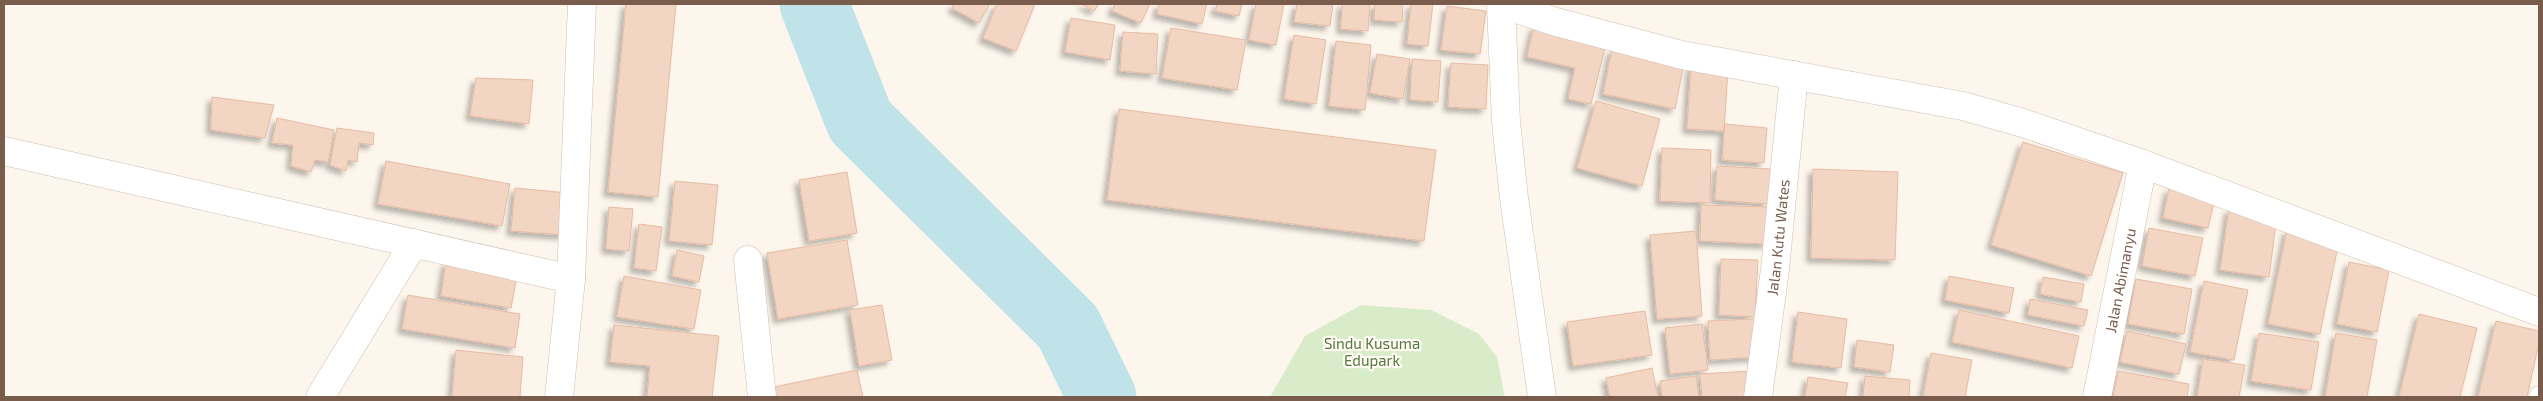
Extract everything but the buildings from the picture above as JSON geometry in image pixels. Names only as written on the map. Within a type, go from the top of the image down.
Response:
[{"type":"street","points":[[559,397],[571,279],[582,4]]},
{"type":"street","points":[[1542,397],[1514,198],[1506,122],[1502,4],[1557,13],[1682,56],[1963,106],[2023,123],[2143,164],[2539,312]]},
{"type":"street","name":"Jalan Kutu Wates","points":[[1758,397],[1775,269],[1794,75]]},
{"type":"street","points":[[4,151],[571,279]]},
{"type":"street","name":"Jalan Abimanyu","points":[[2097,397],[2143,164]]},
{"type":"street","points":[[320,397],[414,243]]},
{"type":"street","points":[[748,260],[762,397]]},
{"type":"green space","name":"Sindu Kusuma Edupark","points":[[1361,305],[1431,310],[1479,334],[1497,357],[1505,397],[1270,397],[1305,336]]},
{"type":"waterway","points":[[814,4],[860,121],[1068,327],[1102,397]]}]
